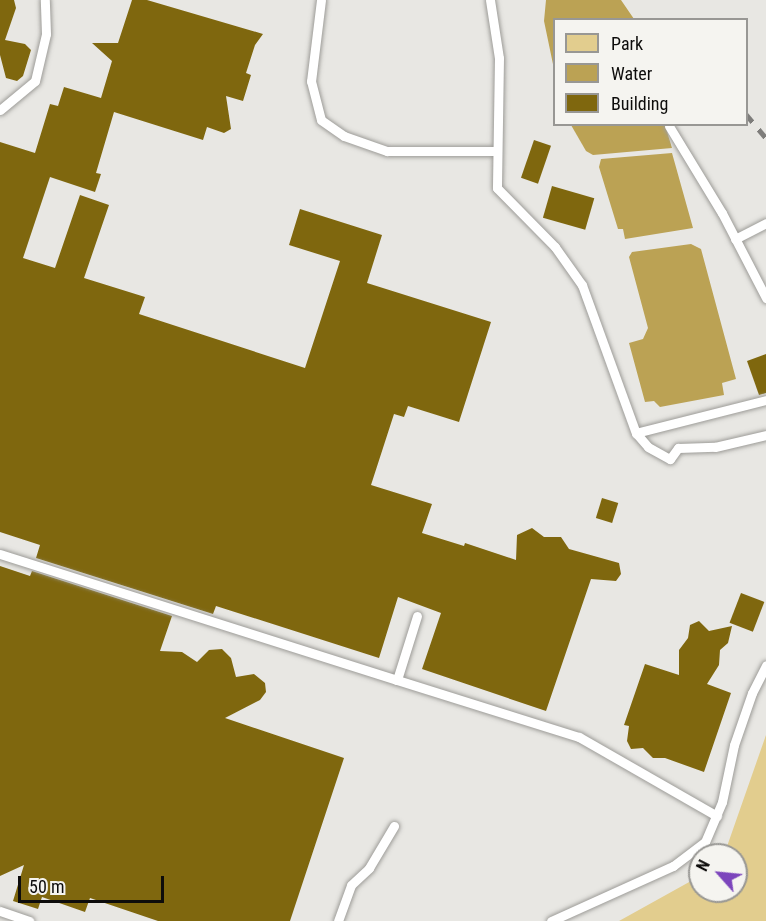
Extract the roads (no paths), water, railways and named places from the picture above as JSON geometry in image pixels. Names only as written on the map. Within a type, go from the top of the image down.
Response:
[{"type":"lane","points":[[0,110],[35,81],[46,34],[45,0]]},
{"type":"lane","points":[[321,0],[311,81],[321,120],[344,136],[387,151],[495,151]]},
{"type":"lane","points":[[490,0],[499,58],[495,151],[497,188],[555,247],[582,285],[636,433],[648,447],[670,459],[678,448],[715,447],[766,435]]},
{"type":"lane","points":[[669,126],[735,239],[766,298]]},
{"type":"lane","points":[[735,239],[766,223]]},
{"type":"lane","points":[[636,433],[766,400]]},
{"type":"lane","points":[[0,554],[579,737],[717,816]]},
{"type":"lane","points":[[397,680],[417,616]]},
{"type":"lane","points":[[551,921],[688,857],[705,842],[717,816],[734,745],[752,693],[766,665]]},
{"type":"lane","points":[[338,921],[351,885],[369,868],[394,826]]},
{"type":"lane","points":[[0,911],[29,921]]},
{"type":"water","points":[[546,0],[621,0],[633,18],[553,18],[553,64],[544,21]]},
{"type":"water","points":[[572,126],[665,126],[672,148],[593,155],[586,151]]},
{"type":"water","points":[[672,153],[693,228],[625,239],[623,229],[618,229],[599,167],[601,159]]},
{"type":"water","points":[[691,244],[701,249],[736,379],[722,383],[724,395],[660,407],[654,401],[645,402],[629,343],[643,339],[648,328],[629,257],[632,252]]},
{"type":"railway","points":[[748,116],[766,138]]}]
